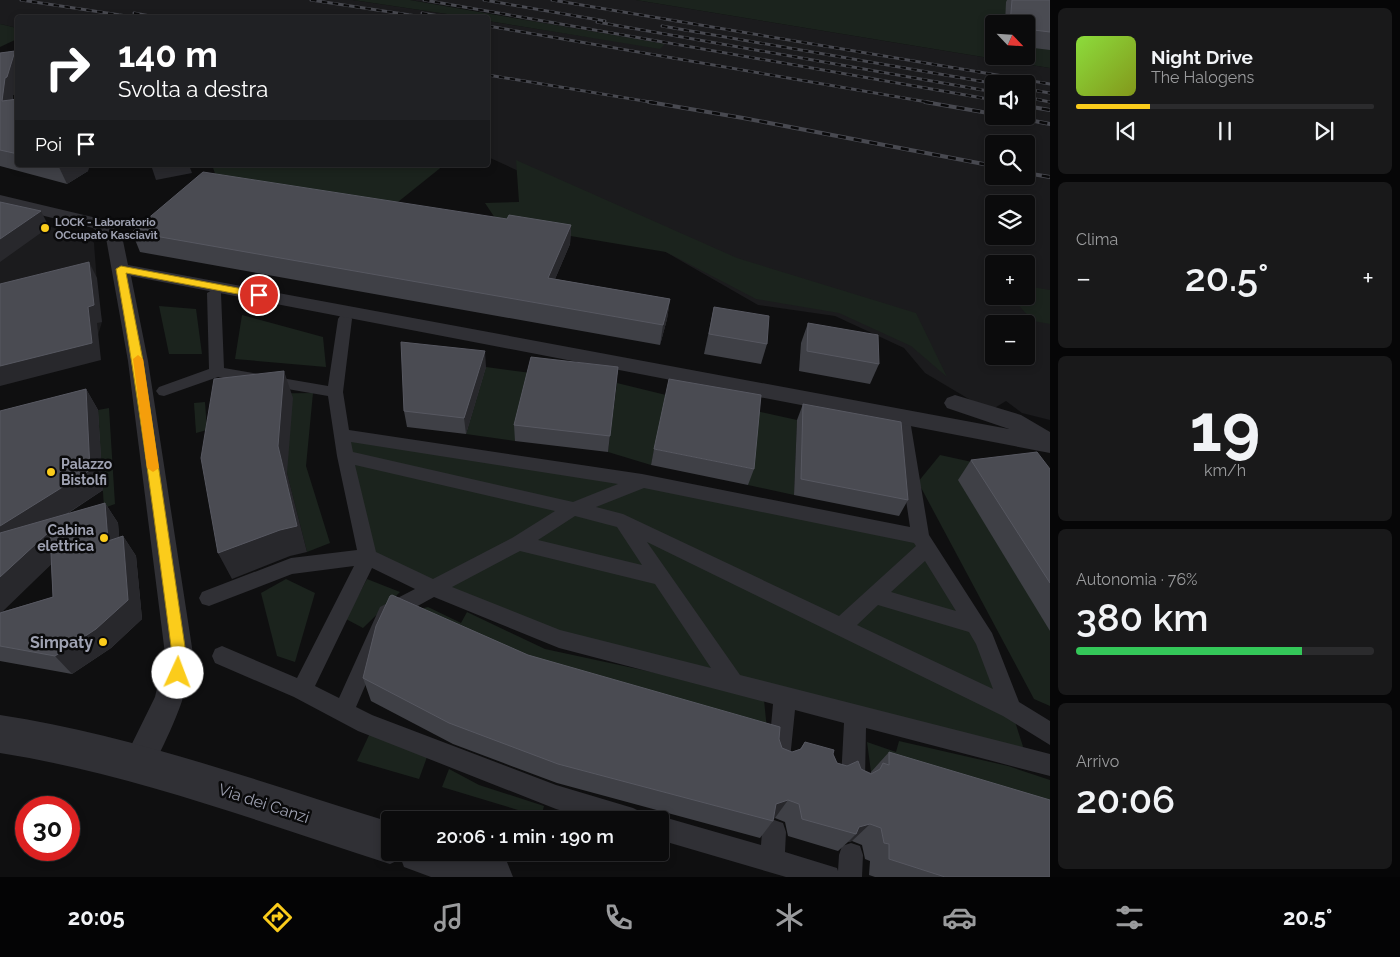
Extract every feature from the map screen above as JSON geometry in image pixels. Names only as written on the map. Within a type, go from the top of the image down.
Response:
[{"type":"street","points":[[0,200],[99,224],[114,236],[140,371],[179,654],[178,673],[173,692],[138,764]]},
{"type":"street","points":[[121,269],[1050,445]]},
{"type":"street","points":[[214,294],[217,372]]},
{"type":"street","points":[[302,690],[368,557],[345,456],[335,392],[345,319]]},
{"type":"street","points":[[164,391],[217,372],[335,392]]},
{"type":"street","points":[[955,403],[1012,421],[1023,426],[1050,445]]},
{"type":"street","points":[[903,426],[924,542],[985,640],[1012,709]]},
{"type":"street","points":[[342,435],[642,481],[924,542]]},
{"type":"street","points":[[345,456],[617,519],[1012,709],[1050,734]]},
{"type":"street","points":[[343,712],[386,613],[518,543],[573,509],[642,481]]},
{"type":"street","points":[[623,522],[732,682]]},
{"type":"street","points":[[842,627],[875,596],[924,542]]},
{"type":"street","points":[[518,543],[659,577]]},
{"type":"street","points":[[209,598],[291,566],[368,557],[432,588],[558,638],[1050,765]]},
{"type":"street","points":[[875,596],[975,625]]},
{"type":"street","points":[[222,656],[302,690],[366,723],[556,797],[603,811]]},
{"type":"street","points":[[779,759],[784,696]]},
{"type":"street","points":[[853,779],[854,714]]},
{"type":"street","name":"Via dei Canzi","points":[[0,734],[52,742],[138,764],[381,840]]},
{"type":"street","points":[[830,773],[854,753]]},
{"type":"street","points":[[669,831],[828,877]]},
{"type":"street","points":[[772,860],[774,832]]},
{"type":"street","points":[[445,861],[492,877]]},
{"type":"shaded area","points":[[0,0],[353,0],[454,15],[15,15],[15,28],[0,24]]},
{"type":"shaded area","points":[[353,0],[410,0],[665,44],[660,49],[490,21],[490,15],[454,15]]},
{"type":"shaded area","points":[[410,0],[636,0],[985,57],[985,65],[1032,65],[1050,68],[1050,420],[1022,413],[1006,401],[993,409],[979,405],[925,373],[904,348],[835,316],[758,305],[549,185],[490,158],[490,21],[589,37],[510,16]]},
{"type":"shaded area","points":[[636,0],[1050,0],[1050,68],[1032,65],[1035,65],[1035,15],[985,15],[985,57]]},
{"type":"shaded area","points":[[0,24],[15,28],[15,40],[0,47]]},
{"type":"shaded area","points":[[516,160],[737,258],[916,313],[947,377],[911,346],[839,313],[756,299],[666,252],[499,224],[485,203],[519,202]]},
{"type":"shaded area","points":[[213,167],[442,167],[393,206],[217,179]]},
{"type":"shaded area","points":[[0,216],[79,233],[91,238],[94,243],[102,322],[98,335],[0,359]]},
{"type":"shaded area","points":[[1035,288],[1050,290],[1050,324],[1035,321],[1035,315],[1027,315],[1018,305],[1035,305]]},
{"type":"shaded area","points":[[159,306],[196,309],[202,354],[169,354]]},
{"type":"shaded area","points":[[242,315],[323,337],[326,367],[235,359]]},
{"type":"shaded area","points":[[486,367],[531,373],[515,441],[466,434]]},
{"type":"shaded area","points":[[617,383],[666,395],[651,465],[608,452]]},
{"type":"shaded area","points":[[313,393],[306,466],[330,543],[307,552],[287,473],[236,394]]},
{"type":"shaded area","points":[[205,402],[207,430],[196,433],[194,403]]},
{"type":"shaded area","points":[[109,408],[115,504],[104,508],[98,410]]},
{"type":"shaded area","points":[[756,411],[797,420],[794,495],[748,485]]},
{"type":"shaded area","points":[[342,435],[642,481],[920,537],[1011,709],[1027,759],[559,639],[368,557]]},
{"type":"shaded area","points":[[940,455],[1022,473],[1050,631],[1050,706],[1034,699],[918,482]]},
{"type":"shaded area","points":[[286,579],[315,593],[295,662],[277,656],[261,593]]},
{"type":"shaded area","points":[[367,579],[400,592],[363,628],[346,619]]},
{"type":"shaded area","points":[[428,607],[461,623],[467,612],[545,649],[712,685],[764,700],[769,749],[391,616]]},
{"type":"shaded area","points":[[370,733],[427,757],[419,779],[357,761]]},
{"type":"shaded area","points":[[899,741],[1008,766],[1050,780],[1050,827],[871,772],[867,742],[896,752]]},
{"type":"shaded area","points":[[449,769],[479,785],[544,806],[543,811],[521,811],[442,787]]},
{"type":"building","points":[[1012,0],[1050,0],[1050,32],[1035,30],[1035,15],[1011,15]]},
{"type":"building","points":[[15,51],[7,77],[5,78],[2,101],[15,99],[15,153],[0,150],[0,53]]},
{"type":"building","points":[[203,172],[507,219],[509,215],[571,225],[548,278],[670,299],[663,325],[132,232]]},
{"type":"building","points":[[0,202],[41,211],[0,239]]},
{"type":"building","points":[[89,262],[94,305],[88,307],[92,343],[0,366],[0,284]]},
{"type":"building","points":[[714,307],[769,316],[767,344],[709,334]]},
{"type":"building","points":[[808,323],[878,335],[879,364],[807,351]]},
{"type":"building","points":[[401,342],[485,351],[464,418],[404,411]]},
{"type":"building","points":[[531,357],[618,367],[610,436],[514,425]]},
{"type":"building","points":[[284,371],[278,446],[297,526],[280,530],[218,553],[201,458],[214,379]]},
{"type":"building","points":[[669,379],[761,395],[754,469],[654,449]]},
{"type":"building","name":"Palazzo Bistolfi","points":[[86,389],[90,470],[0,526],[0,411]]},
{"type":"building","points":[[803,404],[901,422],[908,500],[801,479]]},
{"type":"building","points":[[1037,452],[1050,469],[1050,583],[971,460]]},
{"type":"building","points":[[105,503],[108,541],[123,536],[128,600],[96,629],[55,656],[0,646],[0,613],[53,597],[50,531],[0,577],[0,533]]},
{"type":"building","points":[[392,595],[528,655],[780,727],[779,739],[782,748],[792,752],[801,749],[805,742],[834,750],[833,754],[837,763],[847,766],[858,761],[861,769],[871,774],[880,769],[883,763],[889,765],[889,752],[1050,800],[1050,877],[945,877],[889,859],[889,844],[884,843],[881,828],[870,824],[859,827],[856,834],[802,819],[799,804],[788,800],[776,804],[773,821],[558,764],[449,723],[363,678],[376,626]]},
{"type":"railway","points":[[21,0],[120,15]]},
{"type":"railway","points":[[311,0],[410,15]]},
{"type":"railway","points":[[424,0],[985,98]]},
{"type":"railway","points":[[484,0],[605,21]]},
{"type":"railway","points":[[552,0],[1050,84]]},
{"type":"railway","points":[[134,13],[145,15]]},
{"type":"railway","points":[[422,13],[434,15]]},
{"type":"railway","points":[[597,22],[985,90]]},
{"type":"railway","points":[[490,26],[933,103]]},
{"type":"railway","points":[[662,26],[985,82]]},
{"type":"railway","points":[[490,75],[656,103]]},
{"type":"railway","points":[[1035,90],[1050,93]]},
{"type":"railway","points":[[1035,99],[1050,102]]},
{"type":"railway","points":[[649,102],[985,164]]},
{"type":"railway","points":[[925,102],[985,112]]},
{"type":"railway","points":[[1035,108],[1050,110]]},
{"type":"railway","points":[[1035,121],[1050,124]]},
{"type":"railway","points":[[1035,174],[1050,177]]},
{"type":"slow traffic","points":[[138,359],[153,468]]},
{"type":"place","name":"LOCK - Laboratorio OCcupato Kasciavìt","points":[[45,228]]},
{"type":"place","name":"Palazzo Bistolfi","points":[[51,472]]},
{"type":"place","name":"Cabina elettrica","points":[[104,538]]},
{"type":"place","name":"Simpaty","points":[[103,642]]},
{"type":"route","points":[[178,673],[179,654],[161,520],[138,361],[121,269],[259,295]]}]
